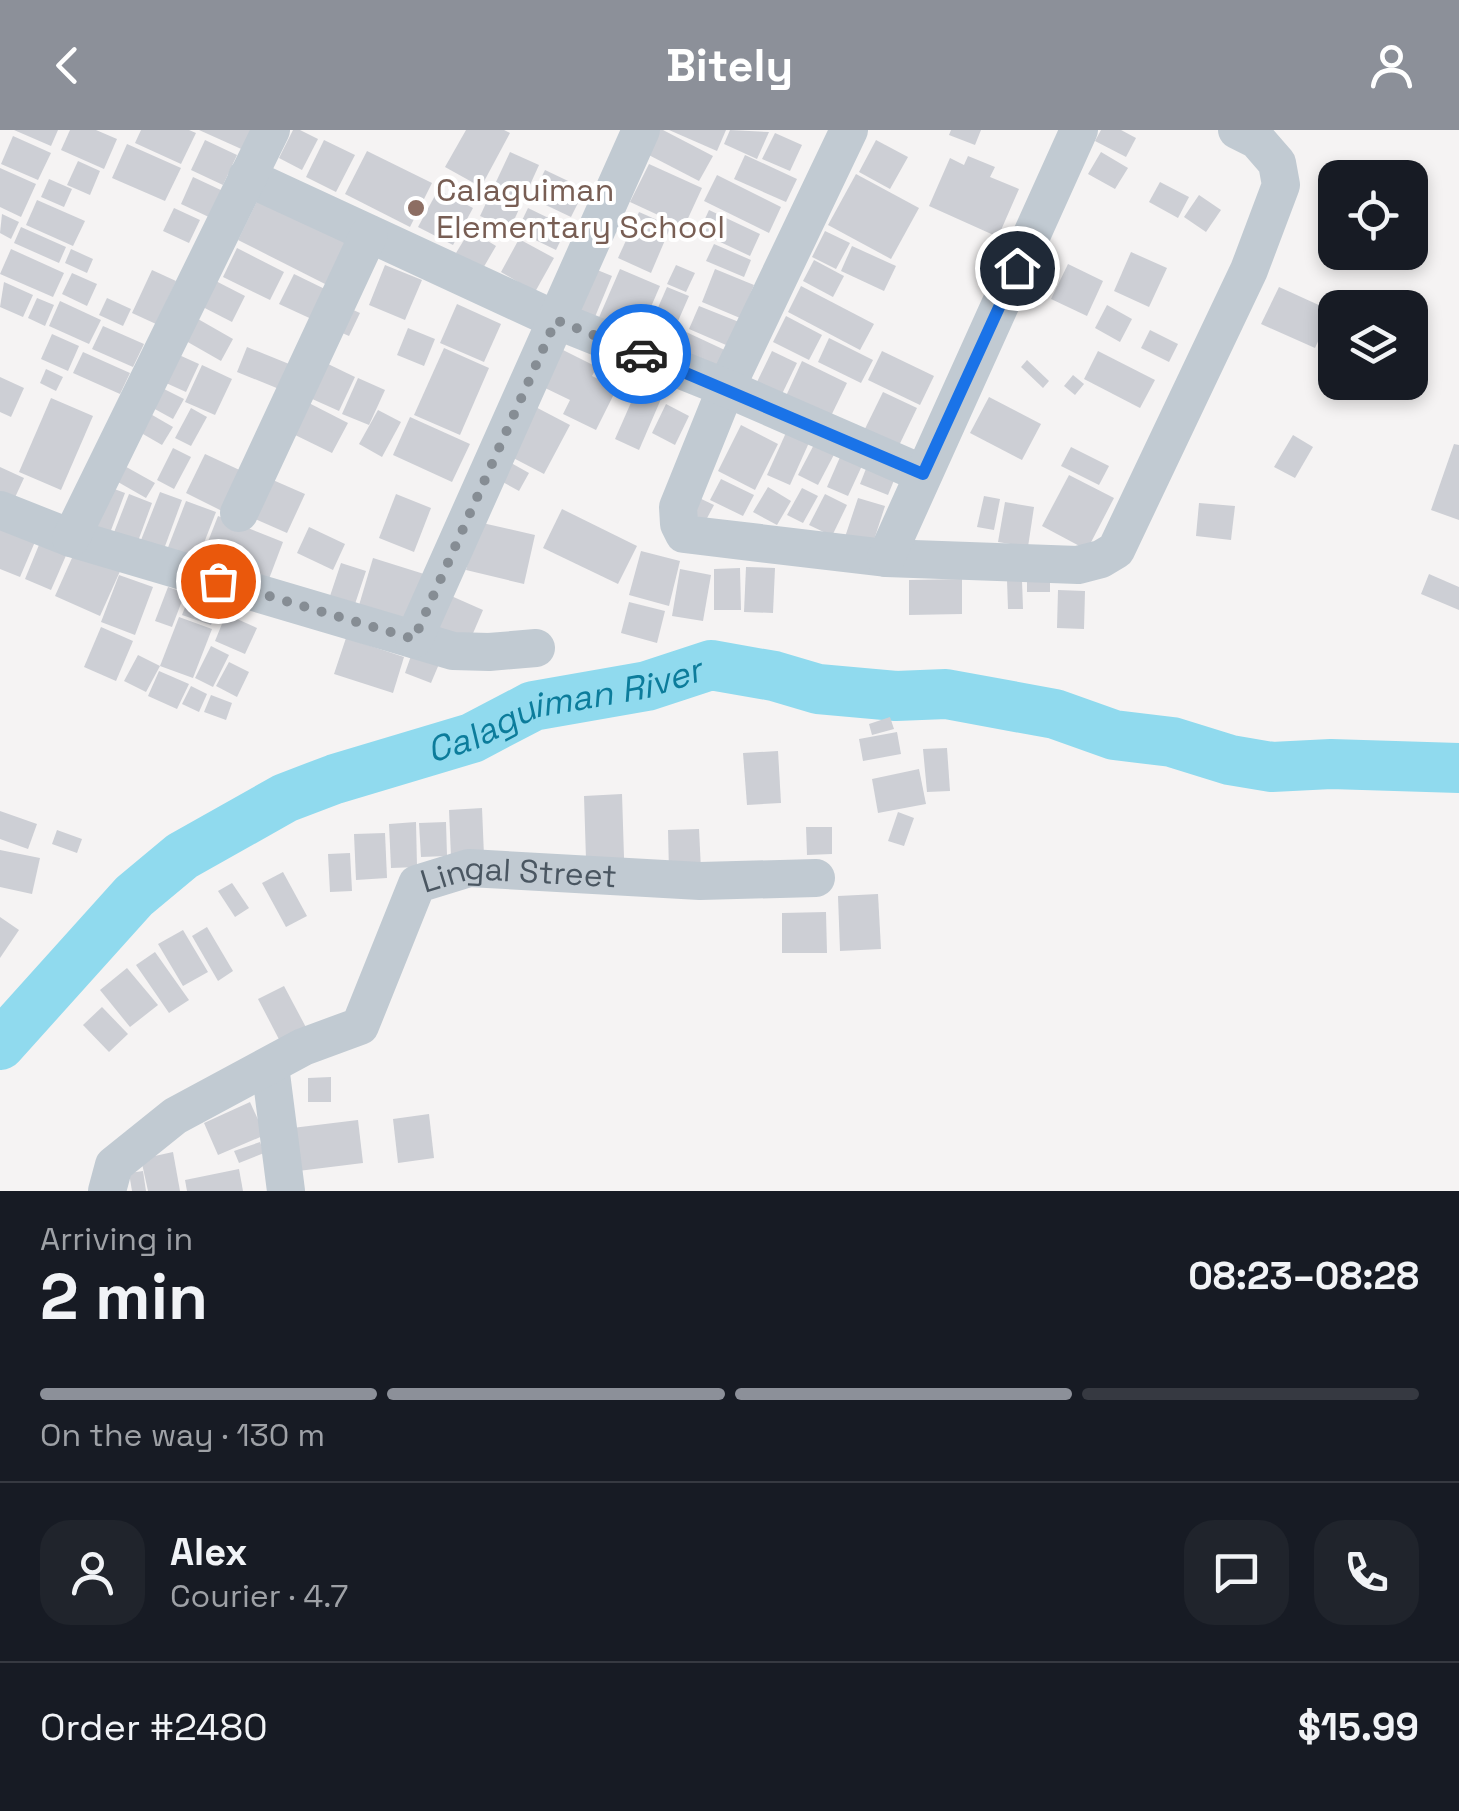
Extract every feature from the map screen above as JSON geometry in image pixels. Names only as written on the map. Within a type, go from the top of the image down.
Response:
[{"type":"street","points":[[71,538],[271,130]]},
{"type":"street","points":[[414,639],[641,130]]},
{"type":"street","points":[[849,130],[726,388],[678,508],[678,524],[684,534],[886,558],[1078,565],[1116,550],[1249,270],[1282,185],[1277,163],[1247,135]]},
{"type":"street","points":[[886,558],[1079,130]]},
{"type":"street","points":[[247,177],[556,320],[726,388],[923,474]]},
{"type":"street","points":[[239,512],[368,234]]},
{"type":"street","points":[[0,510],[71,538],[453,651],[536,648]]},
{"type":"street","name":"Lingal Street","points":[[270,1066],[303,1048],[360,1026],[417,884],[469,868],[700,881],[816,878]]},
{"type":"street","points":[[107,1191],[114,1164],[159,1128],[270,1066],[286,1191]]},
{"type":"building","points":[[14,130],[58,130],[51,146]]},
{"type":"building","points":[[70,130],[96,130],[117,139],[104,169],[61,150]]},
{"type":"building","points":[[141,130],[196,133],[181,164],[135,143]]},
{"type":"building","points":[[199,130],[258,130],[248,152]]},
{"type":"building","points":[[293,130],[318,139],[302,170],[279,158]]},
{"type":"building","points":[[466,130],[510,133],[481,187],[445,167]]},
{"type":"building","points":[[655,130],[663,130],[713,156],[699,181],[643,152]]},
{"type":"building","points":[[669,130],[726,130],[717,151]]},
{"type":"building","points":[[730,130],[769,132],[757,159],[724,144]]},
{"type":"building","points":[[951,130],[981,130],[975,145],[949,135]]},
{"type":"building","points":[[1101,130],[1121,130],[1136,138],[1126,157],[1095,141]]},
{"type":"building","points":[[775,133],[802,145],[790,171],[762,159]]},
{"type":"building","points":[[13,136],[51,153],[38,180],[1,164]]},
{"type":"building","points":[[205,140],[237,155],[223,185],[191,170]]},
{"type":"building","points":[[324,140],[355,155],[336,192],[306,177]]},
{"type":"building","points":[[876,140],[908,157],[890,189],[859,172]]},
{"type":"building","points":[[127,144],[181,168],[165,201],[112,178]]},
{"type":"building","points":[[367,151],[432,183],[410,227],[345,194]]},
{"type":"building","points":[[510,152],[539,165],[510,229],[480,216]]},
{"type":"building","points":[[1101,152],[1128,168],[1115,189],[1088,174]]},
{"type":"building","points":[[745,155],[797,179],[786,202],[734,179]]},
{"type":"building","points":[[968,156],[995,167],[990,177],[1019,189],[998,237],[929,206],[950,158],[964,165]]},
{"type":"building","points":[[78,161],[100,171],[90,195],[67,185]]},
{"type":"building","points":[[649,164],[702,188],[684,227],[630,202]]},
{"type":"building","points":[[0,168],[36,184],[21,217],[0,207]]},
{"type":"building","points":[[545,170],[585,189],[571,217],[531,198]]},
{"type":"building","points":[[856,174],[919,208],[891,259],[828,225]]},
{"type":"building","points":[[717,175],[781,207],[769,233],[704,201]]},
{"type":"building","points":[[193,177],[223,191],[211,218],[181,204]]},
{"type":"building","points":[[49,179],[72,189],[64,207],[41,197]]},
{"type":"building","points":[[1160,182],[1189,197],[1178,218],[1149,202]]},
{"type":"building","points":[[438,190],[473,208],[453,245],[418,227]]},
{"type":"building","points":[[260,195],[352,240],[329,286],[238,240]]},
{"type":"building","points":[[1199,195],[1221,210],[1206,232],[1184,217]]},
{"type":"building","points":[[37,200],[85,221],[73,246],[26,225]]},
{"type":"building","points":[[174,208],[200,220],[189,243],[163,231]]},
{"type":"building","points":[[528,208],[567,227],[556,250],[517,231]]},
{"type":"building","points":[[709,210],[760,234],[750,256],[699,232]]},
{"type":"building","points":[[639,212],[671,226],[651,273],[618,258]]},
{"type":"building","points":[[2,214],[19,222],[11,239],[0,233]]},
{"type":"building","points":[[21,227],[66,247],[59,263],[14,243]]},
{"type":"building","points":[[470,230],[496,246],[482,270],[456,253]]},
{"type":"building","points":[[825,231],[850,243],[836,269],[812,257]]},
{"type":"building","points":[[519,239],[554,258],[535,292],[501,272]]},
{"type":"building","points":[[714,244],[751,260],[744,277],[706,261]]},
{"type":"building","points":[[852,246],[896,266],[884,291],[841,271]]},
{"type":"building","points":[[237,248],[284,272],[270,300],[223,277]]},
{"type":"building","points":[[11,249],[64,273],[53,297],[0,274]]},
{"type":"building","points":[[71,249],[93,259],[87,273],[65,263]]},
{"type":"building","points":[[1131,252],[1167,268],[1149,307],[1114,291]]},
{"type":"building","points":[[814,260],[844,276],[833,297],[803,281]]},
{"type":"building","points":[[1068,264],[1103,281],[1087,316],[1051,299]]},
{"type":"building","points":[[385,265],[422,280],[405,320],[369,305]]},
{"type":"building","points":[[676,265],[695,273],[686,292],[667,284]]},
{"type":"building","points":[[590,267],[612,276],[592,324],[570,315]]},
{"type":"building","points":[[620,269],[660,286],[637,339],[597,322]]},
{"type":"building","points":[[715,269],[754,285],[740,318],[702,302]]},
{"type":"building","points":[[152,270],[176,281],[156,324],[132,313]]},
{"type":"building","points":[[72,273],[97,284],[87,306],[62,294]]},
{"type":"building","points":[[294,274],[333,293],[318,322],[279,304]]},
{"type":"building","points":[[208,277],[245,296],[232,322],[195,303]]},
{"type":"building","points":[[4,282],[33,295],[23,317],[0,307]]},
{"type":"building","points":[[801,286],[874,324],[860,350],[788,312]]},
{"type":"building","points":[[667,287],[689,296],[665,351],[643,342]]},
{"type":"building","points":[[1279,287],[1318,305],[1315,348],[1261,324]]},
{"type":"building","points":[[37,298],[54,305],[45,326],[28,318]]},
{"type":"building","points":[[107,298],[131,309],[123,326],[99,315]]},
{"type":"building","points":[[60,301],[101,320],[89,344],[49,326]]},
{"type":"building","points":[[340,304],[360,313],[349,336],[329,327]]},
{"type":"building","points":[[457,304],[501,324],[484,362],[440,343]]},
{"type":"building","points":[[1107,305],[1132,319],[1120,342],[1095,328]]},
{"type":"building","points":[[699,306],[744,324],[733,348],[689,329]]},
{"type":"building","points":[[786,316],[822,335],[809,360],[773,342]]},
{"type":"building","points":[[198,319],[233,339],[221,361],[186,341]]},
{"type":"building","points":[[103,326],[144,344],[133,367],[92,349]]},
{"type":"building","points":[[408,328],[435,339],[424,366],[397,355]]},
{"type":"building","points":[[1150,330],[1178,344],[1169,362],[1141,348]]},
{"type":"building","points":[[684,331],[729,352],[717,376],[672,355]]},
{"type":"building","points":[[52,334],[79,346],[68,371],[41,359]]},
{"type":"building","points":[[829,338],[873,360],[861,383],[818,362]]},
{"type":"building","points":[[247,347],[294,366],[284,391],[237,372]]},
{"type":"building","points":[[444,348],[489,368],[460,435],[414,415]]},
{"type":"building","points":[[561,349],[597,367],[592,376],[617,388],[596,430],[563,414],[570,400],[541,386]]},
{"type":"building","points":[[168,350],[199,364],[186,392],[155,378]]},
{"type":"building","points":[[772,351],[797,363],[781,396],[756,384]]},
{"type":"building","points":[[882,351],[934,376],[920,405],[868,380]]},
{"type":"building","points":[[1098,351],[1155,380],[1140,408],[1084,379]]},
{"type":"building","points":[[83,352],[130,373],[120,394],[73,373]]},
{"type":"building","points":[[1027,360],[1049,381],[1043,388],[1021,367]]},
{"type":"building","points":[[802,361],[847,383],[830,418],[786,396]]},
{"type":"building","points":[[326,363],[355,377],[339,411],[310,398]]},
{"type":"building","points":[[202,365],[232,379],[215,415],[185,402]]},
{"type":"building","points":[[46,369],[63,377],[56,391],[40,383]]},
{"type":"building","points":[[1073,375],[1084,384],[1075,395],[1064,386]]},
{"type":"building","points":[[0,377],[24,388],[11,417],[0,412]]},
{"type":"building","points":[[358,378],[385,390],[369,425],[342,414]]},
{"type":"building","points":[[152,383],[184,399],[173,419],[142,402]]},
{"type":"building","points":[[637,389],[661,399],[639,450],[615,439]]},
{"type":"building","points":[[883,392],[917,408],[893,458],[859,441]]},
{"type":"building","points":[[989,397],[1041,424],[1022,460],[970,433]]},
{"type":"building","points":[[51,398],[93,416],[61,490],[19,472]]},
{"type":"building","points":[[305,401],[348,423],[332,453],[289,432]]},
{"type":"building","points":[[526,402],[570,425],[544,474],[500,451]]},
{"type":"building","points":[[666,404],[689,416],[675,445],[652,433]]},
{"type":"building","points":[[191,408],[207,417],[191,446],[175,438]]},
{"type":"building","points":[[378,410],[401,422],[382,457],[359,444]]},
{"type":"building","points":[[147,412],[173,427],[162,445],[136,430]]},
{"type":"building","points":[[410,417],[470,444],[452,482],[393,455]]},
{"type":"building","points":[[741,425],[778,444],[755,490],[718,471]]},
{"type":"building","points":[[789,426],[812,436],[790,485],[767,475]]},
{"type":"building","points":[[1293,435],[1313,447],[1295,478],[1274,467]]},
{"type":"building","points":[[818,437],[838,447],[818,485],[798,475]]},
{"type":"building","points":[[1454,444],[1459,445],[1459,520],[1431,510]]},
{"type":"building","points":[[1071,447],[1109,466],[1099,485],[1061,466]]},
{"type":"building","points":[[173,448],[191,457],[174,489],[157,480]]},
{"type":"building","points":[[844,448],[866,457],[848,496],[827,487]]},
{"type":"building","points":[[205,454],[246,473],[226,513],[186,493]]},
{"type":"building","points":[[871,456],[899,468],[888,495],[860,484]]},
{"type":"building","points":[[502,458],[529,473],[519,491],[492,476]]},
{"type":"building","points":[[112,459],[155,483],[146,498],[104,474]]},
{"type":"building","points":[[0,467],[24,478],[11,506],[0,501]]},
{"type":"building","points":[[1069,475],[1114,498],[1087,550],[1042,526]]},
{"type":"building","points":[[266,477],[305,494],[287,533],[248,516]]},
{"type":"building","points":[[721,479],[754,495],[743,516],[710,500]]},
{"type":"building","points":[[101,484],[125,493],[110,533],[86,524]]},
{"type":"building","points":[[768,487],[791,501],[777,525],[753,512]]},
{"type":"building","points":[[802,488],[818,496],[803,523],[787,515]]},
{"type":"building","points":[[160,492],[182,500],[164,549],[141,540]]},
{"type":"building","points":[[129,494],[152,503],[137,544],[113,535]]},
{"type":"building","points":[[396,494],[431,508],[414,552],[379,538]]},
{"type":"building","points":[[825,494],[847,505],[832,536],[809,525]]},
{"type":"building","points":[[695,496],[714,505],[705,522],[686,513]]},
{"type":"building","points":[[984,496],[1000,499],[994,530],[977,527]]},
{"type":"building","points":[[858,498],[885,506],[872,546],[845,537]]},
{"type":"building","points":[[186,501],[216,512],[197,561],[167,550]]},
{"type":"building","points":[[1005,502],[1034,507],[1028,547],[998,542]]},
{"type":"building","points":[[1199,503],[1235,506],[1231,540],[1196,536]]},
{"type":"building","points":[[562,509],[637,546],[618,584],[543,548]]},
{"type":"building","points":[[218,516],[283,542],[264,592],[198,567]]},
{"type":"building","points":[[0,522],[37,537],[20,577],[0,569]]},
{"type":"building","points":[[478,522],[535,535],[524,584],[466,570]]},
{"type":"building","points":[[309,527],[345,544],[333,570],[297,553]]},
{"type":"building","points":[[41,540],[68,551],[51,590],[25,579]]},
{"type":"building","points":[[76,549],[121,569],[100,616],[55,596]]},
{"type":"building","points":[[641,551],[680,561],[669,606],[629,595]]},
{"type":"building","points":[[373,558],[424,574],[407,628],[357,612]]},
{"type":"building","points":[[341,563],[366,571],[352,613],[327,605]]},
{"type":"building","points":[[746,567],[775,568],[773,613],[744,612]]},
{"type":"building","points":[[740,568],[741,610],[714,610],[714,569]]},
{"type":"building","points":[[680,569],[711,575],[703,621],[672,616]]},
{"type":"building","points":[[1429,574],[1459,587],[1459,610],[1421,594]]},
{"type":"building","points":[[119,575],[153,587],[135,635],[101,622]]},
{"type":"building","points":[[1050,577],[1050,592],[1027,592],[1027,578]]},
{"type":"building","points":[[962,579],[962,614],[909,615],[909,580]]},
{"type":"building","points":[[1007,580],[1022,580],[1023,609],[1008,609]]},
{"type":"building","points":[[168,587],[185,593],[172,627],[155,621]]},
{"type":"building","points":[[192,590],[220,601],[211,625],[182,615]]},
{"type":"building","points":[[1058,590],[1085,591],[1084,629],[1057,628]]},
{"type":"building","points":[[449,595],[483,610],[468,645],[434,630]]},
{"type":"building","points":[[629,602],[665,611],[657,643],[621,633]]},
{"type":"building","points":[[226,614],[257,628],[245,654],[215,641]]},
{"type":"building","points":[[179,617],[212,629],[193,678],[160,666]]},
{"type":"building","points":[[101,627],[133,641],[116,681],[84,667]]},
{"type":"building","points":[[346,638],[404,657],[393,693],[334,674]]},
{"type":"building","points":[[211,646],[229,655],[213,687],[195,678]]},
{"type":"building","points":[[412,653],[439,664],[431,683],[405,673]]},
{"type":"building","points":[[138,655],[160,666],[146,692],[124,681]]},
{"type":"building","points":[[229,662],[249,672],[237,697],[216,686]]},
{"type":"building","points":[[159,671],[189,684],[177,709],[148,696]]},
{"type":"building","points":[[191,686],[207,694],[199,712],[182,704]]},
{"type":"building","points":[[211,695],[232,703],[226,720],[204,712]]},
{"type":"building","points":[[890,717],[894,729],[872,735],[869,724]]},
{"type":"building","points":[[897,732],[901,754],[863,761],[859,739]]},
{"type":"building","points":[[947,748],[950,791],[927,792],[923,749]]},
{"type":"building","points":[[778,751],[781,803],[747,805],[743,753]]},
{"type":"building","points":[[919,769],[926,804],[878,813],[872,779]]},
{"type":"building","points":[[622,794],[624,858],[586,859],[584,796]]},
{"type":"building","points":[[482,808],[484,856],[451,857],[449,810]]},
{"type":"building","points":[[0,811],[37,824],[28,849],[0,839]]},
{"type":"building","points":[[898,812],[914,818],[904,846],[888,841]]},
{"type":"building","points":[[416,822],[417,867],[391,868],[389,824]]},
{"type":"building","points":[[446,822],[447,856],[421,857],[419,823]]},
{"type":"building","points":[[806,827],[832,827],[832,854],[807,855]]},
{"type":"building","points":[[699,829],[701,870],[669,872],[668,830]]},
{"type":"building","points":[[57,830],[82,839],[77,853],[52,844]]},
{"type":"building","points":[[385,833],[387,878],[356,880],[354,834]]},
{"type":"building","points":[[0,850],[40,858],[32,894],[0,887]]},
{"type":"building","points":[[350,853],[352,891],[330,892],[328,854]]},
{"type":"building","points":[[283,872],[307,916],[286,927],[262,883]]},
{"type":"building","points":[[232,883],[249,908],[235,917],[218,891]]},
{"type":"building","points":[[878,894],[881,949],[840,951],[838,896]]},
{"type":"building","points":[[826,912],[827,953],[782,953],[782,913]]},
{"type":"building","points":[[0,917],[19,930],[0,958]]},
{"type":"building","points":[[207,927],[233,971],[218,981],[192,936]]},
{"type":"building","points":[[183,930],[208,972],[183,986],[158,944]]},
{"type":"building","points":[[155,952],[189,1000],[169,1013],[136,965]]},
{"type":"building","points":[[127,968],[158,1005],[130,1027],[100,990]]},
{"type":"building","points":[[284,986],[309,1033],[283,1047],[258,999]]},
{"type":"building","points":[[102,1007],[128,1034],[109,1052],[83,1025]]},
{"type":"building","points":[[331,1077],[331,1102],[308,1102],[308,1078]]},
{"type":"building","points":[[250,1102],[265,1135],[218,1155],[204,1123]]},
{"type":"building","points":[[429,1114],[434,1158],[398,1163],[393,1119]]},
{"type":"building","points":[[358,1120],[363,1163],[290,1172],[284,1129]]},
{"type":"building","points":[[260,1142],[264,1153],[239,1163],[234,1151]]},
{"type":"building","points":[[173,1152],[180,1191],[148,1191],[141,1159]]},
{"type":"building","points":[[239,1169],[243,1191],[187,1191],[185,1180]]},
{"type":"building","points":[[143,1171],[146,1191],[132,1191],[129,1173]]},
{"type":"waterway","name":"Calaguiman River","points":[[0,1045],[134,896],[182,856],[285,798],[472,738],[533,706],[647,686],[711,665],[774,676],[818,689],[896,696],[946,694],[1055,714],[1114,735],[1172,742],[1230,760],[1272,767],[1331,764],[1459,768]]},
{"type":"way so far","points":[[218,581],[414,639],[556,320],[641,354]]},
{"type":"place","name":"Calaguiman Elementary School","points":[[416,208]]},
{"type":"route","points":[[641,354],[923,474],[1017,268]]}]
